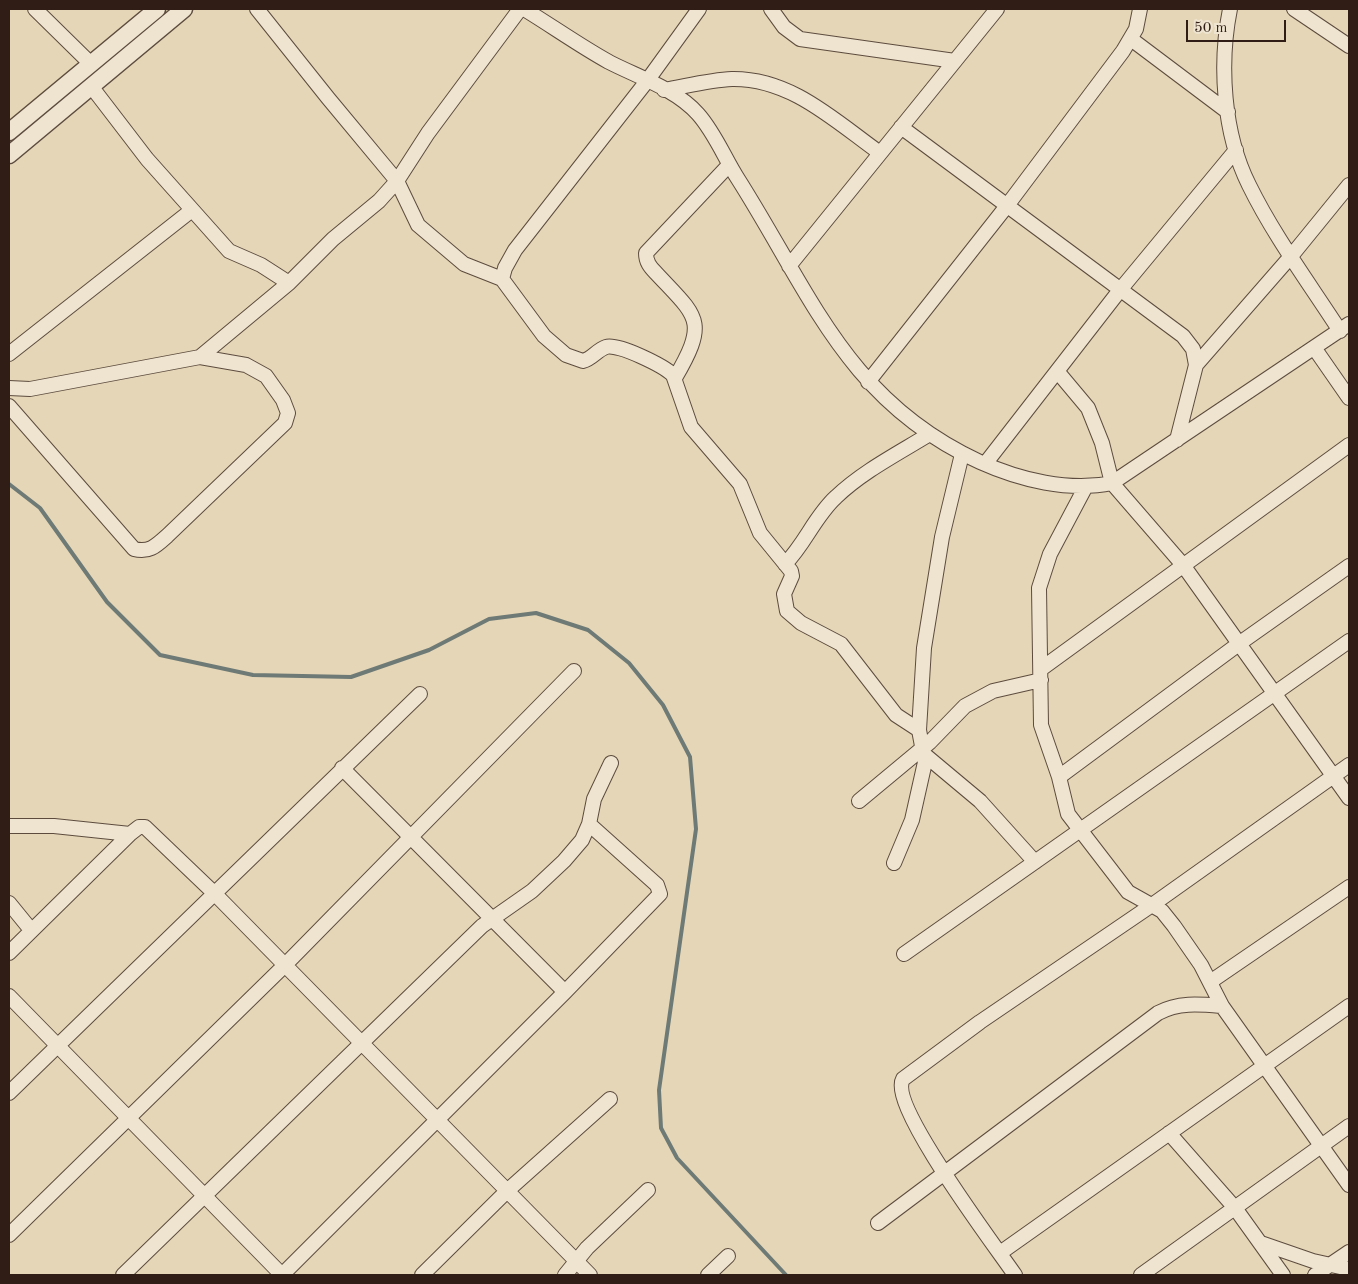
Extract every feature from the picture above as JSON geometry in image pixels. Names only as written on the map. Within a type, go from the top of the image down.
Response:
[{"type":"street","points":[[35,9],[91,64]]},
{"type":"street","points":[[9,132],[157,9]]},
{"type":"street","points":[[9,155],[184,9]]},
{"type":"street","points":[[257,9],[397,180],[418,225],[437,244],[464,264],[502,279],[544,336],[566,354],[583,361],[604,348],[612,347],[643,357],[670,371],[675,378],[691,427],[740,484],[760,534],[792,574],[784,594],[787,611],[793,618],[807,627],[841,644],[896,714],[919,730]]},
{"type":"street","points":[[200,357],[289,283],[333,239],[379,201],[397,180],[428,134],[520,9]]},
{"type":"street","points":[[524,9],[608,60],[664,90],[699,115],[815,311],[868,382],[905,418],[928,435],[962,454],[1016,476],[1054,484],[1086,486],[1112,483],[1315,349],[1344,327],[1292,255],[1249,184],[1236,150],[1228,112],[1226,70],[1230,9]]},
{"type":"street","points":[[502,279],[505,268],[516,250],[647,81],[699,9]]},
{"type":"street","points":[[771,9],[784,27],[800,39],[955,61]]},
{"type":"street","points":[[789,266],[998,9]]},
{"type":"street","points":[[868,382],[1006,207],[1131,39],[1139,21],[1140,9]]},
{"type":"street","points":[[1294,9],[1349,46]]},
{"type":"street","points":[[1131,39],[1228,112]]},
{"type":"street","points":[[664,90],[732,79],[760,81],[776,85],[794,92],[880,153]]},
{"type":"street","points":[[91,86],[147,159],[229,251],[261,265],[289,283]]},
{"type":"street","points":[[900,128],[1183,336],[1193,349],[1196,365],[1177,440]]},
{"type":"street","points":[[985,464],[1120,290],[1236,150]]},
{"type":"street","points":[[675,378],[692,340],[695,320],[688,306],[648,265],[646,253],[728,165]]},
{"type":"street","points":[[1196,365],[1292,255],[1349,185]]},
{"type":"street","points":[[9,354],[192,210]]},
{"type":"street","points":[[1315,349],[1349,398]]},
{"type":"street","points":[[9,388],[30,389],[200,357],[246,365],[266,376],[283,400],[288,413],[285,423],[167,536],[148,551],[134,549],[9,406]]},
{"type":"street","points":[[1058,371],[1088,408],[1102,443],[1112,483],[1183,565],[1349,798]]},
{"type":"street","points":[[785,564],[797,552],[819,518],[836,497],[928,435]]},
{"type":"street","points":[[859,801],[924,752],[960,710],[972,702],[1006,686],[1041,674],[1183,565],[1349,446]]},
{"type":"street","points":[[894,863],[912,820],[924,752],[919,730],[924,648],[942,537],[962,454]]},
{"type":"street","points":[[1086,486],[1050,554],[1043,572],[1040,588],[1041,725],[1059,777],[1068,814],[1128,892],[1162,911],[1174,926],[1210,982],[1222,1006],[1349,1185]]},
{"type":"street","points":[[1059,777],[1240,643],[1349,566]]},
{"type":"street","points":[[904,954],[1349,641]]},
{"type":"street","points":[[9,1235],[284,965],[574,671]]},
{"type":"street","points":[[9,1094],[420,694]]},
{"type":"street","points":[[924,752],[980,801],[1034,862]]},
{"type":"street","points":[[123,1275],[492,918],[526,896],[564,861],[582,840],[589,824],[594,799],[611,763]]},
{"type":"street","points":[[1015,1275],[945,1175],[908,1109],[901,1092],[904,1078],[980,1022],[1152,905],[1349,765]]},
{"type":"street","points":[[342,768],[565,992]]},
{"type":"street","points":[[9,996],[282,1275],[658,897],[660,891],[657,885],[589,824]]},
{"type":"street","points":[[9,826],[54,826],[130,834]]},
{"type":"street","points":[[9,953],[130,834],[138,827],[145,826],[214,893],[590,1275]]},
{"type":"street","points":[[1210,982],[1349,887]]},
{"type":"street","points":[[9,903],[31,930]]},
{"type":"street","points":[[878,1223],[945,1175],[1158,1013],[1174,1006],[1185,1004],[1222,1006]]},
{"type":"street","points":[[1000,1254],[1349,1006]]},
{"type":"street","points":[[422,1275],[507,1191],[610,1099]]},
{"type":"street","points":[[1141,1275],[1349,1126]]},
{"type":"street","points":[[1169,1134],[1235,1208],[1284,1275]]},
{"type":"street","points":[[565,1275],[590,1246],[648,1190]]},
{"type":"street","points":[[1262,1243],[1329,1266],[1349,1268]]},
{"type":"street","points":[[1315,1275],[1349,1252]]},
{"type":"street","points":[[708,1275],[728,1256]]},
{"type":"waterway","points":[[9,484],[40,508],[107,602],[160,655],[253,675],[351,677],[429,650],[489,619],[536,613],[588,630],[629,663],[663,705],[690,757],[696,829],[659,1090],[661,1128],[677,1158],[786,1275]]}]
